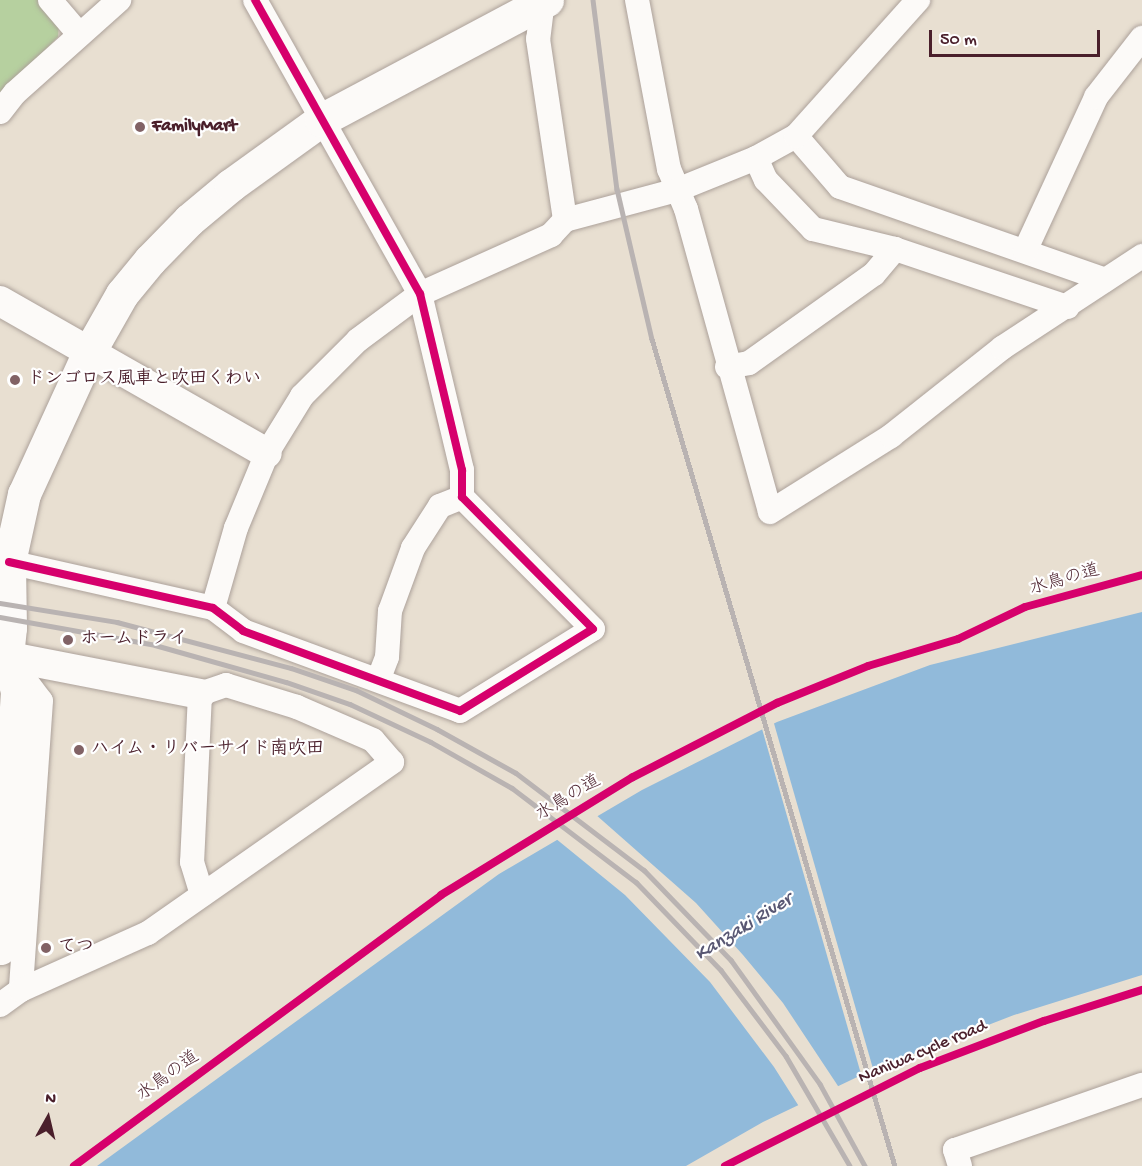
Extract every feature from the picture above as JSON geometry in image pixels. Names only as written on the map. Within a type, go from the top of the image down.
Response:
[{"type":"main road","points":[[1,939],[17,691],[2,660],[9,562],[24,495],[89,352],[122,294],[189,220],[274,152],[321,120],[544,1]]},
{"type":"street","points":[[50,0],[79,34]]},
{"type":"street","points":[[0,112],[79,34],[119,0]]},
{"type":"street","points":[[9,562],[213,608],[243,631],[379,678],[460,711],[593,628],[462,497],[462,470],[420,294],[255,0]]},
{"type":"street","points":[[637,0],[669,169],[686,209],[727,367],[770,512],[891,436],[1002,348],[1142,256]]},
{"type":"street","points":[[213,608],[236,528],[267,453],[302,396],[328,366],[420,294],[551,235],[565,220],[677,190],[756,158],[796,136],[918,0]]},
{"type":"street","points":[[544,1],[538,39],[565,220]]},
{"type":"street","points":[[1025,251],[1096,98],[1142,38]]},
{"type":"street","points":[[796,136],[840,187],[1105,280]]},
{"type":"street","points":[[756,158],[766,180],[813,229],[895,249],[1067,307]]},
{"type":"street","points":[[727,367],[749,363],[874,274],[895,249]]},
{"type":"street","points":[[0,301],[267,453]]},
{"type":"street","points":[[379,678],[387,657],[390,611],[413,548],[440,506],[462,497]]},
{"type":"street","points":[[0,1005],[21,990],[148,933],[392,762],[373,740],[297,707],[225,685],[200,694],[2,660]]},
{"type":"street","points":[[2,660],[41,701],[21,990]]},
{"type":"street","points":[[200,694],[192,862],[202,894]]},
{"type":"street","points":[[960,1166],[955,1150],[1142,1085]]},
{"type":"green space","points":[[0,0],[39,0],[59,24],[58,37],[0,95]]},
{"type":"water","name":"Kanzaki River","points":[[1142,612],[1142,975],[1014,1015],[872,1070],[763,1122],[686,1166],[97,1166],[499,874],[642,790],[777,722],[930,665]]},
{"type":"pier","points":[[773,720],[874,1073],[862,1076],[761,724]]},
{"type":"pier","points":[[595,814],[696,903],[743,955],[783,1003],[840,1089],[800,1108],[774,1067],[710,982],[625,895],[555,838]]},
{"type":"railway","points":[[593,0],[617,189],[652,339],[895,1166]]},
{"type":"railway","points":[[0,603],[117,622],[291,668],[356,690],[437,729],[516,773],[644,870],[731,960],[820,1084],[865,1166]]},
{"type":"railway","points":[[0,617],[155,645],[286,682],[350,704],[431,742],[512,788],[636,882],[721,970],[786,1056],[850,1166]]},
{"type":"cycle path","points":[[9,562],[213,608],[243,631],[460,711],[593,629],[462,497],[462,470],[420,294],[255,0]]},
{"type":"cycle path","name":"水鳥の道","points":[[74,1166],[441,895],[633,777],[777,703],[868,666],[958,639],[1025,607],[1142,575]]},
{"type":"cycle path","name":"Naniwa cycle road","points":[[725,1166],[920,1068],[1044,1021],[1142,990]]},
{"type":"place","name":"FamilyMart","points":[[140,127]]},
{"type":"place","name":"ドンゴロス風車と吹田くわい","points":[[15,380]]},
{"type":"place","name":"ホームドライ","points":[[68,640]]},
{"type":"place","name":"ハイム・リバーサイド南吹田","points":[[79,750]]},
{"type":"place","name":"てつ","points":[[46,948]]}]
